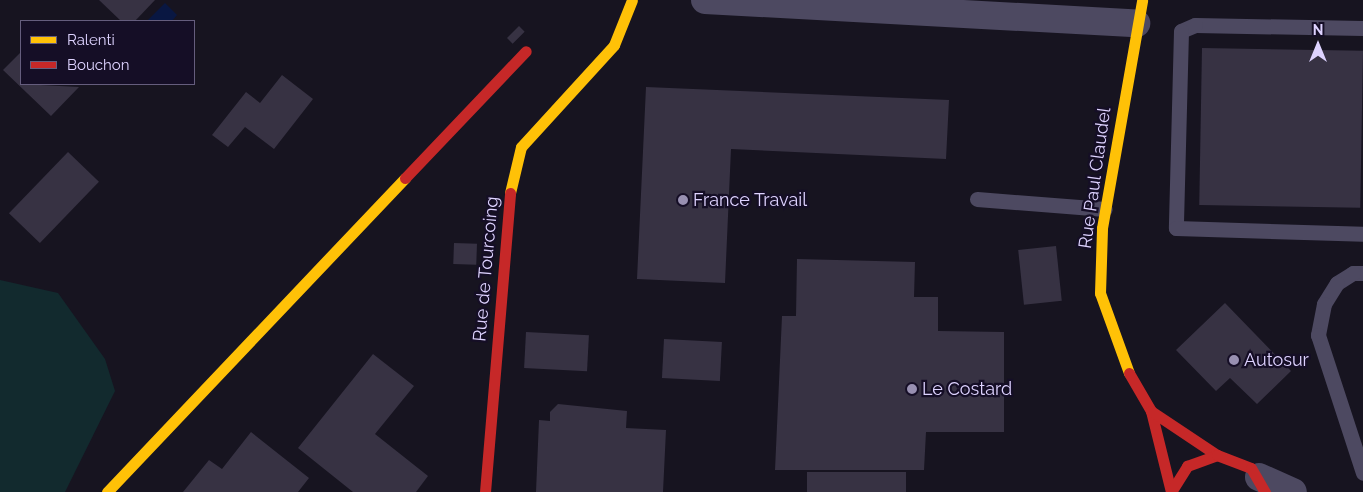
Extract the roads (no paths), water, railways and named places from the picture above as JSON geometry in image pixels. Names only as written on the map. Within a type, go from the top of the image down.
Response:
[{"type":"street","name":"Rue de Tourcoing","points":[[485,492],[506,208],[521,147],[614,45],[632,0]]},
{"type":"street","points":[[705,0],[1139,12]]},
{"type":"street","name":"Rue Paul Claudel","points":[[1139,12],[1106,209],[1100,293],[1121,360],[1151,411],[1171,492]]},
{"type":"street","points":[[107,492],[526,51]]},
{"type":"street","name":"Rue Paul Claudel","points":[[1151,411],[1217,455],[1241,461],[1262,485]]},
{"type":"street","points":[[1171,492],[1187,466],[1217,455]]},
{"type":"street","points":[[1262,485],[1293,492]]},
{"type":"lane","points":[[1363,28],[1195,25],[1181,31],[1176,228],[1363,234]]},
{"type":"lane","points":[[977,199],[1106,209]]},
{"type":"lane","points":[[1363,273],[1353,273],[1337,283],[1324,304],[1318,335],[1363,473]]},
{"type":"water","points":[[165,3],[177,15],[173,20],[148,20]]},
{"type":"place","name":"France Travail","points":[[683,200]]},
{"type":"place","name":"Autosur","points":[[1234,360]]},
{"type":"place","name":"Le Costard","points":[[912,389]]}]
